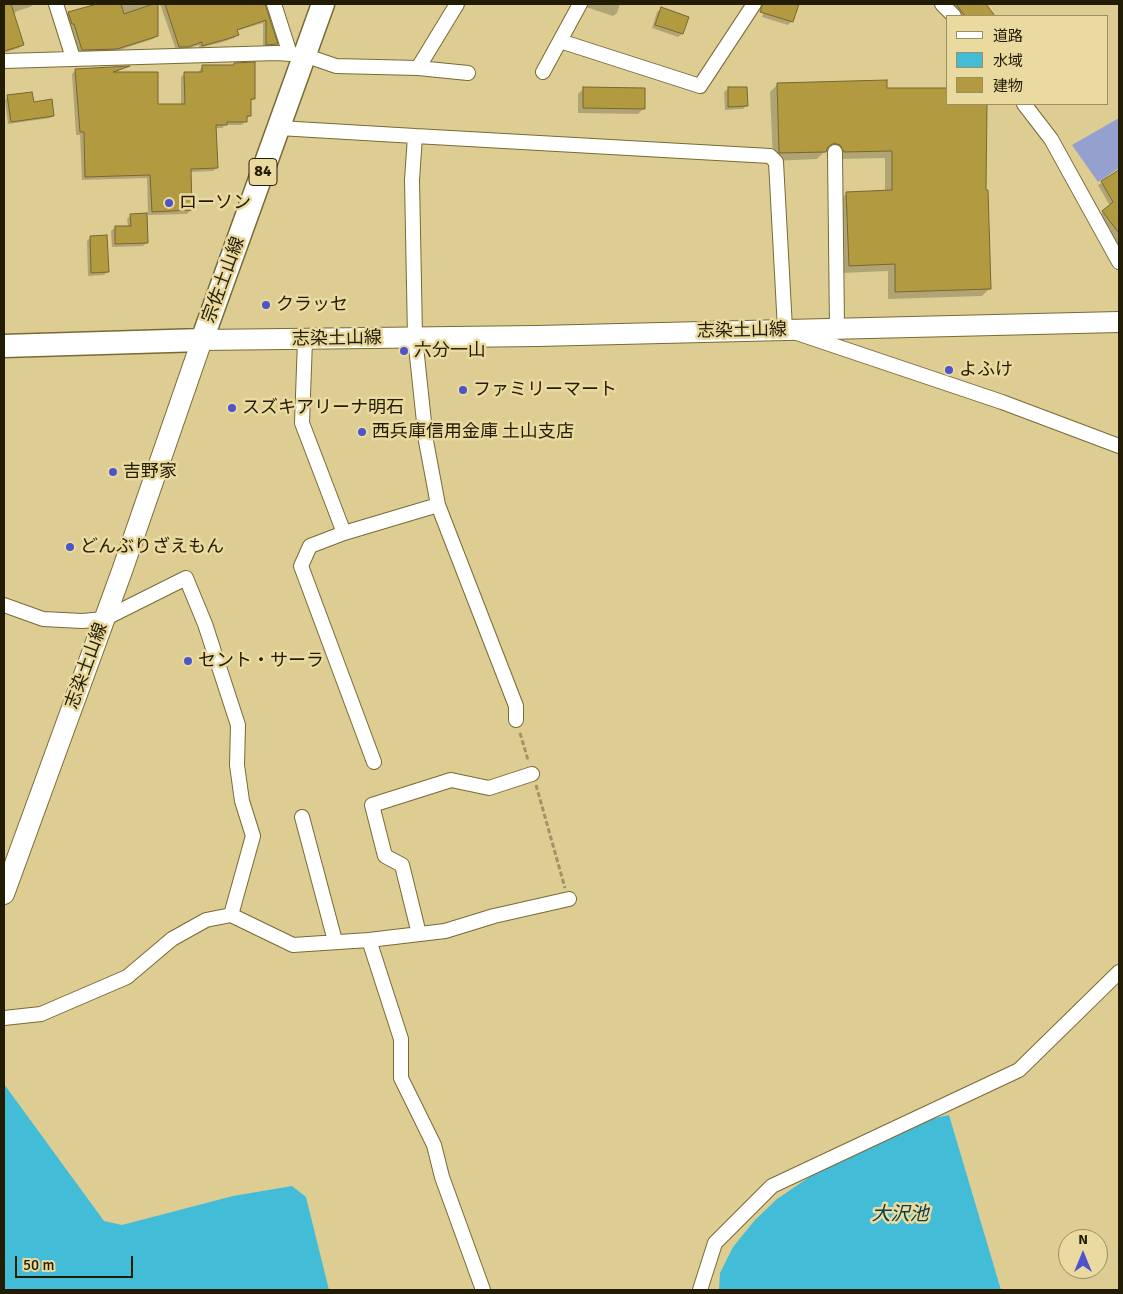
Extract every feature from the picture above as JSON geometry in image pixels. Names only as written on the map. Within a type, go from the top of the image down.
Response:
[{"type":"main road","name":"宗佐土山線","points":[[4,346],[202,340],[279,128],[297,55],[324,4]]},
{"type":"main road","name":"志染土山線","points":[[4,894],[122,571],[202,340],[537,336],[1119,322]]},
{"type":"street","points":[[56,4],[73,58]]},
{"type":"street","points":[[274,4],[297,55]]},
{"type":"street","points":[[418,68],[457,4]]},
{"type":"street","points":[[542,72],[580,4]]},
{"type":"street","points":[[560,41],[700,86],[754,4]]},
{"type":"street","points":[[942,4],[953,15]]},
{"type":"street","points":[[4,61],[227,54],[297,55],[336,66],[418,68],[468,73]]},
{"type":"street","points":[[1025,105],[1051,139],[1119,262]]},
{"type":"street","points":[[279,128],[770,156],[776,162],[785,329],[1002,402],[1119,446]]},
{"type":"street","points":[[415,136],[412,180],[414,337],[426,440],[438,505],[516,706],[516,720]]},
{"type":"street","points":[[835,152],[837,328]]},
{"type":"street","points":[[305,340],[302,423],[344,533]]},
{"type":"street","points":[[374,762],[301,566],[310,546],[344,533],[438,505]]},
{"type":"street","points":[[4,605],[43,619],[82,621],[104,619],[186,578],[205,624],[238,725],[237,765],[242,801],[253,836],[231,915]]},
{"type":"street","points":[[419,934],[402,865],[386,856],[372,805],[451,780],[489,788],[532,774]]},
{"type":"street","points":[[302,816],[335,942]]},
{"type":"street","points":[[4,1018],[41,1014],[128,977],[172,939],[206,920],[231,915],[293,945],[369,940],[445,931],[494,916],[568,899]]},
{"type":"street","points":[[369,940],[401,1039],[401,1078],[434,1145],[442,1177],[484,1290]]},
{"type":"street","points":[[700,1290],[715,1243],[772,1186],[1019,1070],[1119,972]]},
{"type":"path","points":[[516,720],[568,899]]},
{"type":"shaded area","points":[[1119,118],[1119,168],[1098,182],[1072,145]]},
{"type":"water","points":[[4,1084],[104,1221],[122,1225],[233,1196],[292,1186],[306,1197],[329,1290],[4,1290]]},
{"type":"water","name":"大沢池","points":[[949,1115],[1001,1290],[719,1290],[720,1273],[733,1247],[755,1220],[777,1199],[833,1161],[930,1119]]},
{"type":"building","points":[[4,4],[11,4],[24,45],[4,51]]},
{"type":"building","points":[[97,4],[121,4],[124,14],[158,4],[158,36],[117,49],[82,50],[68,12]]},
{"type":"building","points":[[165,4],[265,4],[278,44],[266,45],[266,20],[237,30],[239,35],[227,39],[202,46],[202,42],[188,47],[179,47]]},
{"type":"building","points":[[763,4],[799,4],[793,22],[760,12]]},
{"type":"building","points":[[956,4],[986,4],[994,15],[964,15]]},
{"type":"building","points":[[661,7],[689,17],[683,34],[655,25]]},
{"type":"building","points":[[255,62],[255,99],[251,99],[251,116],[247,116],[247,122],[227,122],[227,125],[216,125],[218,168],[191,169],[192,210],[152,212],[150,175],[85,177],[84,132],[80,132],[75,69],[130,66],[113,72],[158,72],[158,104],[185,104],[184,72],[202,72],[202,65],[234,65],[234,63]]},
{"type":"building","points":[[887,80],[887,88],[946,88],[946,105],[987,105],[986,190],[988,190],[991,289],[895,292],[895,264],[849,266],[846,192],[892,190],[892,151],[844,152],[840,145],[834,143],[828,147],[826,152],[779,153],[777,83]]},
{"type":"building","points":[[583,87],[645,88],[645,109],[583,108]]},
{"type":"building","points":[[728,87],[747,87],[748,106],[728,107]]},
{"type":"building","points":[[32,92],[34,102],[52,99],[54,116],[11,122],[7,95]]},
{"type":"building","points":[[1119,170],[1119,233],[1102,211],[1113,202],[1101,181]]},
{"type":"building","points":[[147,213],[148,243],[115,244],[115,226],[131,226],[130,214]]},
{"type":"building","points":[[107,235],[109,272],[91,273],[90,236]]},
{"type":"place","name":"ローソン","points":[[169,203]]},
{"type":"place","name":"クラッセ","points":[[266,305]]},
{"type":"place","name":"六分一山","points":[[404,351]]},
{"type":"place","name":"よふけ","points":[[949,370]]},
{"type":"place","name":"ファミリーマート","points":[[463,390]]},
{"type":"place","name":"スズキアリーナ明石","points":[[232,408]]},
{"type":"place","name":"西兵庫信用金庫 土山支店","points":[[362,432]]},
{"type":"place","name":"吉野家","points":[[113,472]]},
{"type":"place","name":"どんぶりざえもん","points":[[70,547]]},
{"type":"place","name":"セント・サーラ","points":[[188,661]]}]
